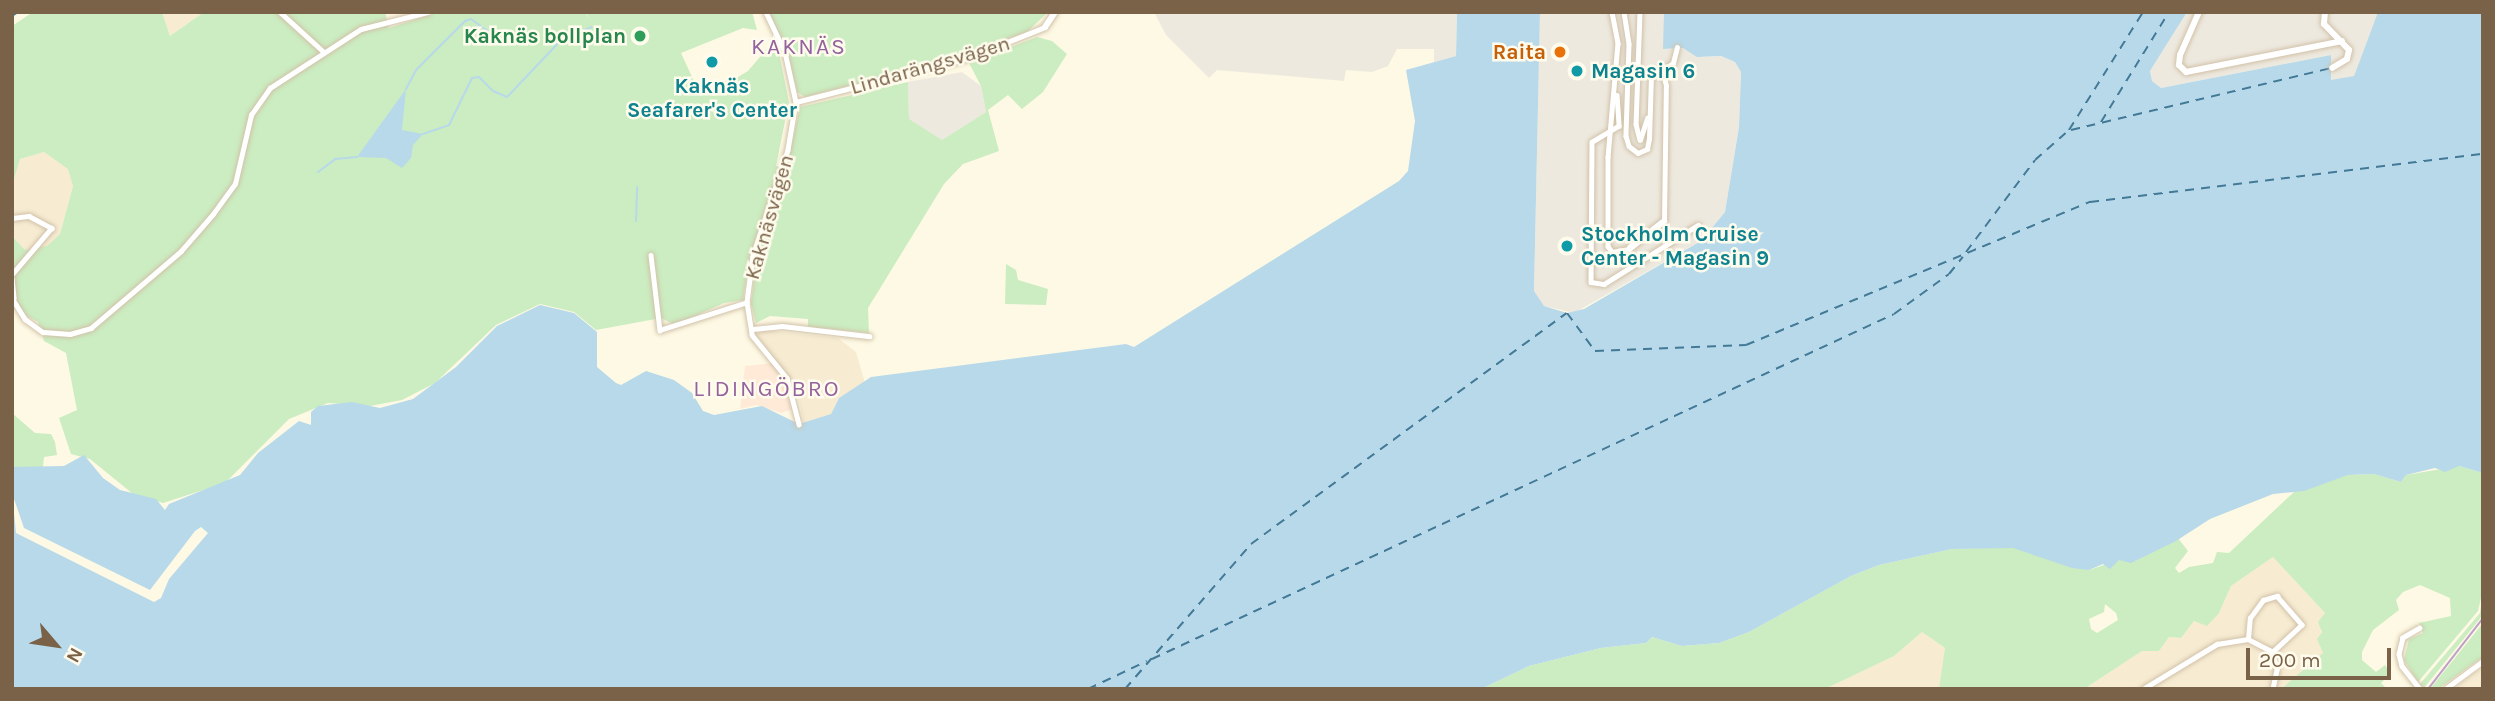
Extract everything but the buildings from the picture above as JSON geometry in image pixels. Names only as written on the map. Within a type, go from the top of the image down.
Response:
[{"type":"main road","name":"Lindarängsvägen","points":[[1045,27],[1055,12]]},
{"type":"main road","points":[[2199,12],[2180,52],[2181,68],[2192,73],[2342,41]]},
{"type":"main road","points":[[2325,12],[2324,24],[2342,41],[2349,56],[2332,68]]},
{"type":"street","points":[[280,12],[324,52]]},
{"type":"street","points":[[12,218],[29,216],[52,228],[12,277],[13,298],[25,319],[43,332],[70,334],[91,328],[195,236],[235,184],[258,102],[278,81],[370,25],[428,12]]},
{"type":"street","name":"Kaknäsvägen","points":[[766,12],[785,52],[796,102],[788,150],[753,256],[747,302],[758,347],[787,378],[799,424]]},
{"type":"street","points":[[1612,12],[1618,43],[1619,126],[1592,142],[1591,282],[1604,284],[1698,225]]},
{"type":"street","points":[[1624,12],[1629,44],[1626,142],[1638,153],[1648,144],[1651,77],[1673,63],[1677,47]]},
{"type":"street","points":[[1640,12],[1636,124],[1640,140],[1649,110]]},
{"type":"street","name":"Lindarängsvägen","points":[[796,102],[965,59],[1045,27]]},
{"type":"street","points":[[1617,94],[1612,129],[1608,246],[1612,252],[1623,251],[1659,228],[1663,217],[1666,86],[1662,68]]},
{"type":"street","name":"Kaknäsvägen","points":[[651,256],[660,330],[747,302]]},
{"type":"street","points":[[752,329],[782,326],[869,336]]},
{"type":"street","points":[[2248,639],[2250,618],[2263,600],[2277,596],[2302,625],[2273,652]]},
{"type":"street","points":[[2420,628],[2403,638],[2399,654],[2402,666],[2420,688]]},
{"type":"street","points":[[2143,689],[2217,644],[2248,639],[2273,652],[2277,670],[2273,689]]},
{"type":"street","points":[[2445,689],[2483,661]]},
{"type":"shaded area","points":[[162,12],[204,12],[170,36]]},
{"type":"shaded area","points":[[1154,12],[1457,12],[1456,56],[1434,62],[1434,49],[1397,49],[1388,66],[1372,72],[1346,70],[1344,81],[1217,70],[1209,78],[1166,35]]},
{"type":"shaded area","points":[[1540,12],[1664,12],[1664,49],[1683,48],[1704,57],[1721,56],[1735,62],[1741,72],[1739,127],[1725,212],[1701,241],[1574,313],[1544,306],[1534,292]]},
{"type":"shaded area","points":[[2187,12],[2378,12],[2354,76],[2331,81],[2331,55],[2161,88],[2152,81],[2150,71]]},
{"type":"shaded area","points":[[962,72],[981,86],[986,112],[942,140],[909,120],[908,82]]},
{"type":"shaded area","points":[[44,152],[69,169],[73,186],[60,234],[47,247],[25,250],[12,236],[12,186],[20,159]]},
{"type":"shaded area","points":[[762,330],[838,338],[856,352],[865,383],[839,398],[831,414],[804,424],[796,385],[760,346],[756,335]]},
{"type":"shaded area","points":[[773,363],[784,376],[796,408],[781,413],[756,405],[740,409],[745,366]]},
{"type":"shaded area","points":[[2273,557],[2325,613],[2319,643],[2323,653],[2300,676],[2318,689],[2084,689],[2142,651],[2159,651],[2169,637],[2181,638],[2194,621],[2219,613],[2231,586]]},
{"type":"shaded area","points":[[1922,632],[1945,648],[1942,677],[1957,689],[1825,689],[1894,656]]},
{"type":"shaded area","points":[[2483,668],[2483,689],[2454,689],[2475,672]]},
{"type":"green space","points":[[33,12],[162,12],[170,36],[204,12],[385,12],[389,28],[439,12],[585,12],[590,20],[586,12],[752,12],[757,30],[743,28],[681,53],[699,92],[718,89],[748,71],[776,38],[792,117],[786,116],[776,166],[780,168],[750,256],[743,300],[724,303],[675,325],[661,318],[596,330],[574,312],[540,304],[496,325],[435,383],[402,400],[370,406],[328,403],[289,419],[225,483],[163,503],[133,494],[90,459],[71,454],[59,418],[77,410],[66,353],[44,341],[38,322],[12,308],[12,236],[25,250],[47,246],[60,234],[73,186],[68,169],[44,152],[20,159],[12,186],[12,26]]},
{"type":"green space","points":[[769,12],[1048,12],[1027,32],[917,69],[805,97],[797,92],[787,52]]},
{"type":"green space","points":[[1037,37],[1052,41],[1067,54],[1043,92],[1022,109],[1008,95],[988,110],[999,151],[963,164],[944,184],[868,308],[869,333],[808,327],[808,319],[770,316],[756,323],[751,303],[757,258],[784,178],[800,107],[908,82],[909,119],[942,140],[986,112],[981,86],[969,63]]},
{"type":"green space","points":[[1006,264],[1016,270],[1018,280],[1048,289],[1046,305],[1005,304]]},
{"type":"green space","points":[[12,413],[35,433],[51,434],[57,455],[44,457],[43,467],[12,467]]},
{"type":"green space","points":[[2459,466],[2483,473],[2483,589],[2478,611],[2418,682],[2404,660],[2409,639],[2423,633],[2419,623],[2451,616],[2450,598],[2420,585],[2403,592],[2396,600],[2399,610],[2373,630],[2362,652],[2362,660],[2376,672],[2385,665],[2391,673],[2381,683],[2387,689],[2281,689],[2323,653],[2317,639],[2322,632],[2318,622],[2325,613],[2273,557],[2231,586],[2219,613],[2207,626],[2194,621],[2181,638],[2169,637],[2159,651],[2142,651],[2084,689],[1939,689],[1945,648],[1922,632],[1894,656],[1825,689],[1481,689],[1529,666],[1601,648],[1646,643],[1652,637],[1682,646],[1719,643],[1749,632],[1851,576],[1879,565],[1952,549],[2013,547],[2089,570],[2119,560],[2136,561],[2142,553],[2178,538],[2188,551],[2175,568],[2179,573],[2189,567],[2213,563],[2217,552],[2229,553],[2295,491],[2348,475],[2374,474],[2401,482],[2406,475]],"holes":[[[2105,604],[2116,613],[2118,620],[2097,633],[2091,629],[2089,619],[2104,612]]]},
{"type":"green space","points":[[2483,593],[2483,615],[2424,688],[2420,684],[2480,613]]},
{"type":"green space","points":[[2483,623],[2483,657],[2438,689],[2430,689]]},
{"type":"water","points":[[1457,12],[1540,12],[1534,291],[1544,306],[1567,313],[1584,309],[1701,241],[1725,212],[1739,127],[1741,72],[1735,62],[1721,56],[1697,57],[1683,48],[1663,49],[1664,12],[2187,12],[2150,71],[2152,81],[2161,88],[2331,55],[2331,80],[2354,76],[2378,12],[2483,12],[2483,473],[2459,466],[2445,472],[2435,468],[2406,475],[2401,482],[2374,474],[2348,475],[2304,491],[2273,494],[2210,519],[2176,541],[2131,563],[2119,560],[2110,569],[2103,564],[2089,570],[2072,568],[2013,548],[1952,549],[1879,565],[1851,576],[1749,632],[1719,643],[1682,646],[1652,637],[1646,643],[1601,648],[1529,666],[1481,689],[12,689],[12,467],[64,466],[84,455],[103,478],[120,490],[156,499],[165,510],[169,504],[240,475],[258,453],[299,421],[311,425],[311,412],[318,406],[352,402],[380,408],[413,399],[456,367],[497,326],[540,305],[574,313],[597,332],[597,367],[616,383],[621,385],[646,371],[674,380],[692,393],[703,411],[714,415],[762,406],[799,424],[831,414],[839,398],[871,377],[1126,344],[1134,347],[1399,181],[1408,171],[1415,121],[1406,70],[1456,56]]},
{"type":"water","points":[[406,89],[402,130],[423,134],[413,145],[411,158],[402,168],[386,158],[357,157]]},
{"type":"pier","points":[[12,493],[24,528],[150,590],[195,531],[201,527],[208,533],[169,579],[161,598],[154,602],[16,533]]},
{"type":"waterway","points":[[406,89],[416,70],[465,21],[471,19],[492,34]]},
{"type":"waterway","points":[[423,134],[449,125],[472,78],[479,77],[493,91],[507,97],[561,40],[591,27]]},
{"type":"waterway","points":[[318,172],[335,159],[357,157]]},
{"type":"waterway","points":[[636,221],[637,187]]},
{"type":"ferry route","points":[[12,16],[18,12]]},
{"type":"ferry route","points":[[1966,252],[2035,160],[2069,130],[2143,12]]},
{"type":"ferry route","points":[[2101,122],[2169,12]]},
{"type":"ferry route","points":[[2071,130],[2331,68]]},
{"type":"ferry route","points":[[1125,689],[1251,544],[1567,313],[1595,351],[1746,345],[2090,202],[2483,154]]},
{"type":"ferry route","points":[[1152,659],[1894,314],[1949,274],[1963,257]]},
{"type":"ferry route","points":[[1088,689],[1147,661]]},
{"type":"tram line","points":[[2428,689],[2483,618]]},
{"type":"place","name":"Kaknäs bollplan","points":[[640,36]]},
{"type":"place","name":"Raita","points":[[1560,52]]},
{"type":"place","name":"Kaknäs Seafarer's Center","points":[[712,62]]},
{"type":"place","name":"Magasin 6","points":[[1577,71]]},
{"type":"place","name":"Stockholm Cruise Center - Magasin 9","points":[[1567,246]]},
{"type":"district","name":"KAKNÄS","points":[[799,47]]},
{"type":"district","name":"LIDINGÖBRO","points":[[767,389]]}]
